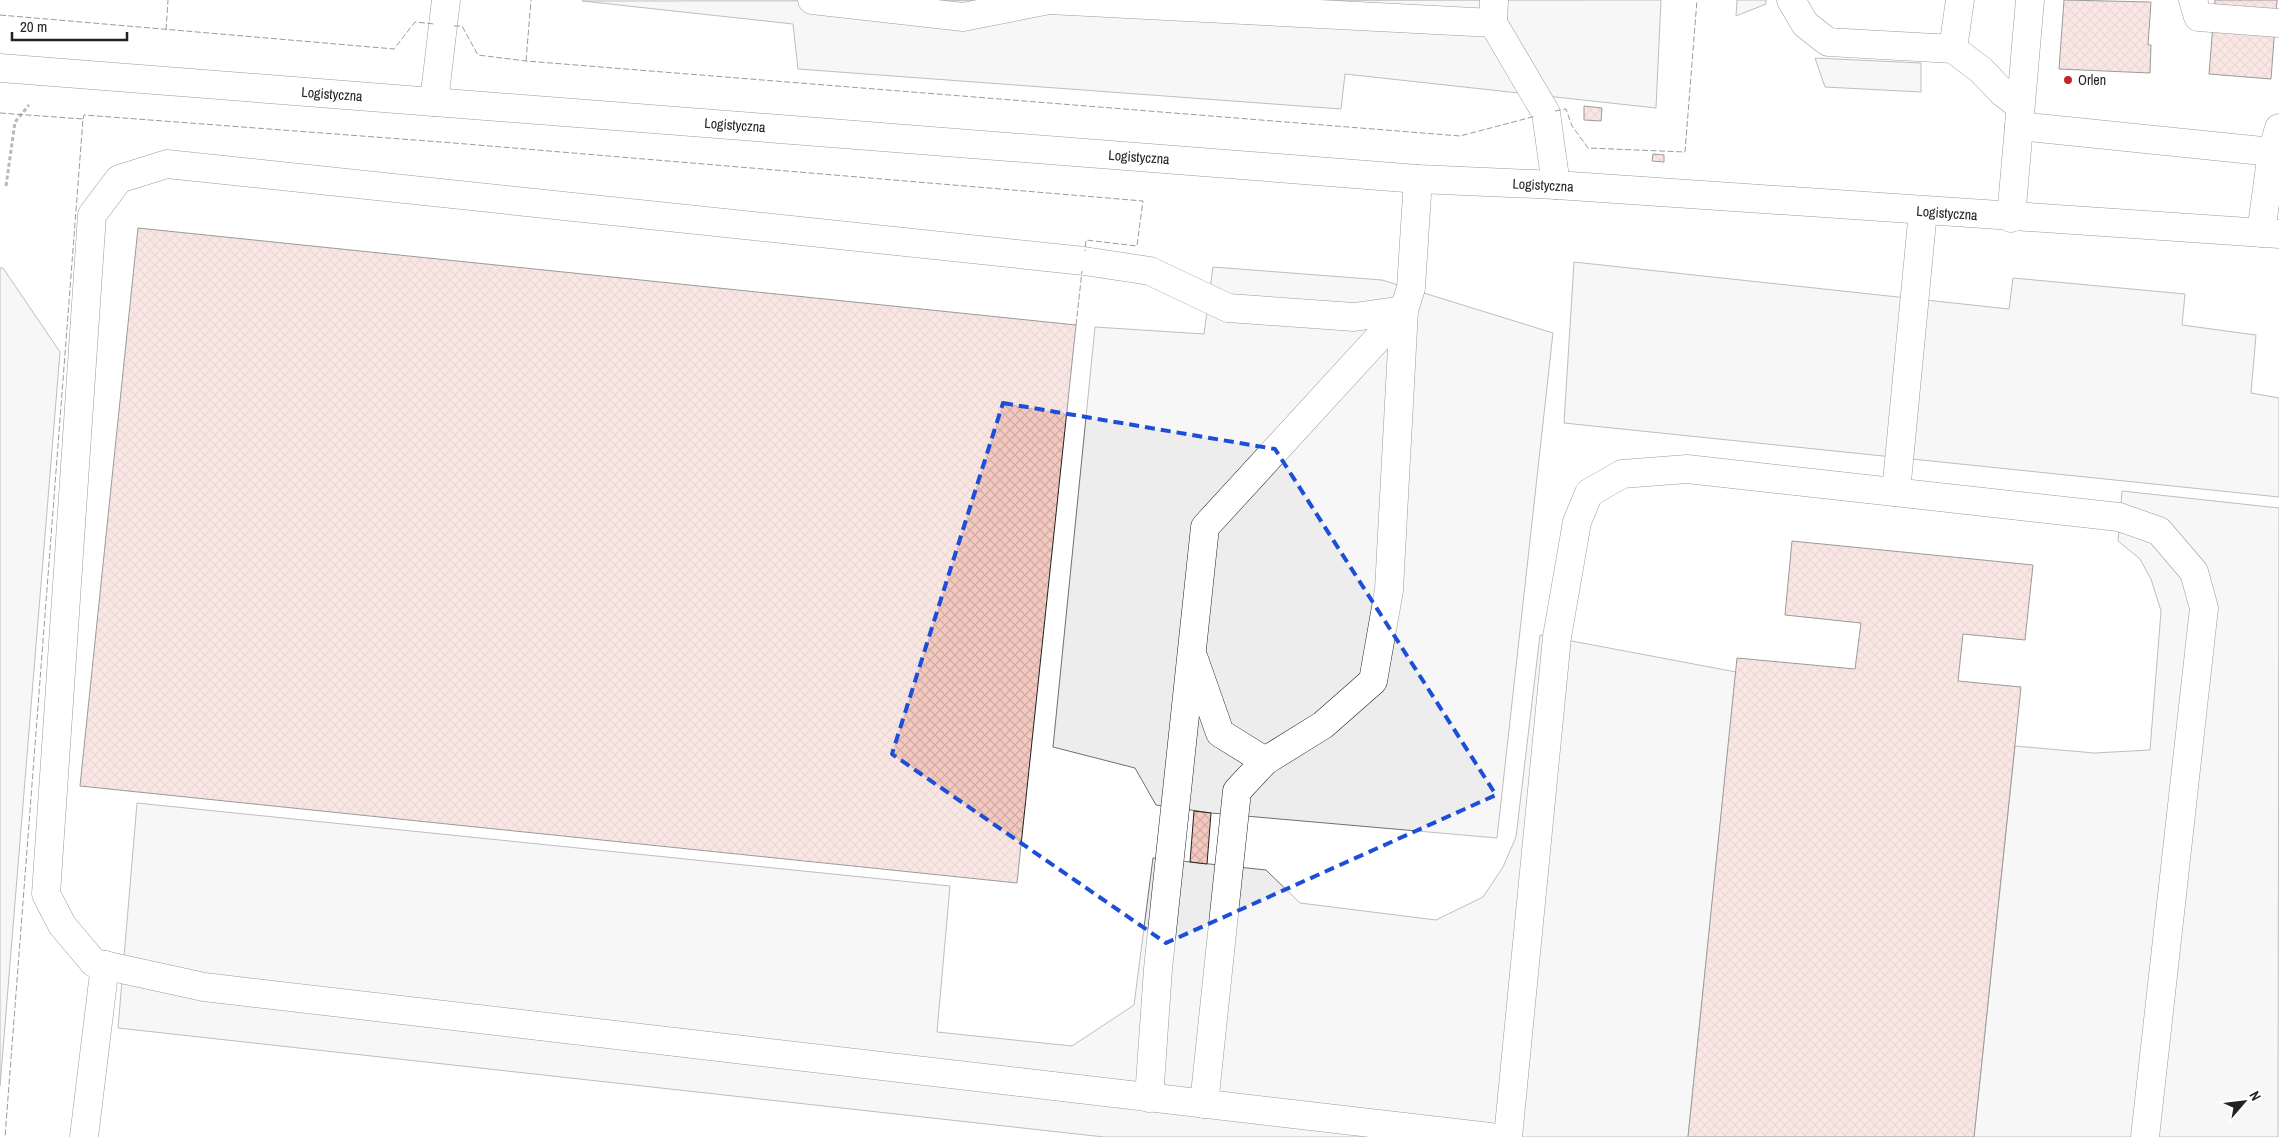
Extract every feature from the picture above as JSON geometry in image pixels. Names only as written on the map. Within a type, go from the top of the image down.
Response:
[{"type":"street","points":[[434,102],[446,0]]},
{"type":"street","points":[[812,0],[963,18],[1049,0],[1494,12],[1546,114],[1556,185]]},
{"type":"street","points":[[1791,0],[1805,24],[1828,42],[1953,49],[1981,70],[2003,93],[2020,116],[2276,140],[2270,234]]},
{"type":"street","points":[[1953,49],[1960,0]]},
{"type":"street","points":[[2012,218],[2030,0]]},
{"type":"street","points":[[2194,0],[2198,17],[2279,23]]},
{"type":"street","name":"Logistyczna","points":[[0,68],[1418,179],[1556,185],[1923,212],[2270,234]]},
{"type":"street","points":[[1404,310],[1354,317],[1228,308],[1150,270],[167,164],[119,179],[92,215],[46,894],[62,925],[94,963],[204,987],[1490,1137]]},
{"type":"street","points":[[1204,1104],[1237,791],[1265,761],[1324,725],[1373,680],[1389,590],[1404,310],[1412,288],[1418,179]]},
{"type":"street","points":[[1896,492],[1923,212]]},
{"type":"street","points":[[1149,1098],[1158,969],[1205,527],[1404,310]]},
{"type":"street","points":[[1508,1137],[1557,638],[1577,522],[1589,493],[1622,474],[1687,469],[2119,516],[2159,531],[2194,572],[2204,608],[2145,1137]]},
{"type":"street","points":[[1192,651],[1220,732],[1265,761]]},
{"type":"street","points":[[84,1137],[105,965]]},
{"type":"highlighted area","points":[[1003,403],[1275,449],[1496,795],[1166,943],[892,754]]},
{"type":"shaded area","points":[[1661,0],[1656,108],[1345,74],[1341,109],[798,69],[793,24],[582,1]]},
{"type":"shaded area","points":[[1737,0],[1766,0],[1766,4],[1736,16]]},
{"type":"shaded area","points":[[1815,58],[1921,63],[1921,92],[1825,87]]},
{"type":"shaded area","points":[[1574,262],[2009,309],[2013,278],[2185,294],[2182,325],[2256,335],[2251,393],[2279,398],[2279,497],[1564,423]]},
{"type":"shaded area","points":[[1213,267],[1382,280],[1553,333],[1497,838],[1211,813],[1156,805],[1135,768],[1053,747],[1095,327],[1204,334]]},
{"type":"shaded area","points":[[0,268],[3,268],[60,352],[0,1086]]},
{"type":"shaded area","points":[[2122,491],[2279,508],[2278,1137],[1974,1137],[2015,746],[2094,753],[2150,750],[2161,611],[2151,579],[2140,559],[2118,541]]},
{"type":"shaded area","points":[[1540,635],[1736,672],[1688,1137],[1104,1137],[118,1028],[137,803],[950,886],[937,1032],[1072,1046],[1134,1005],[1153,858],[1266,870],[1300,903],[1436,920],[1483,897],[1503,867],[1516,837]]},
{"type":"building","points":[[2064,0],[2151,2],[2148,45],[2151,45],[2150,73],[2059,69]]},
{"type":"building","points":[[2215,0],[2277,0],[2271,79],[2209,74]]},
{"type":"building","points":[[1584,106],[1602,108],[1601,121],[1584,120]]},
{"type":"building","points":[[1653,154],[1664,155],[1664,162],[1652,161]]},
{"type":"building","points":[[138,228],[1076,325],[1017,883],[80,786]]},
{"type":"building","points":[[1792,541],[2033,565],[2025,640],[1963,634],[1958,681],[2021,687],[1974,1137],[1688,1137],[1737,658],[1855,669],[1861,623],[1785,615]]},
{"type":"building","points":[[1194,811],[1211,813],[1207,864],[1190,862]]},
{"type":"fence","points":[[166,30],[168,0]]},
{"type":"fence","points":[[526,61],[531,0]]},
{"type":"fence","points":[[1555,111],[1566,109],[1572,126],[1588,148],[1685,152],[1697,0]]},
{"type":"fence","points":[[0,15],[394,49],[415,22],[434,24]]},
{"type":"fence","points":[[454,26],[462,26],[478,55],[526,61],[1460,136],[1536,116]]},
{"type":"fence","points":[[0,113],[83,119],[5,1137]]},
{"type":"fence","points":[[83,119],[84,115],[454,143],[1143,201],[1137,246],[1086,240],[1085,251]]},
{"type":"fence","points":[[1076,325],[1082,271]]},
{"type":"place","name":"Orlen","points":[[2068,80]]}]
